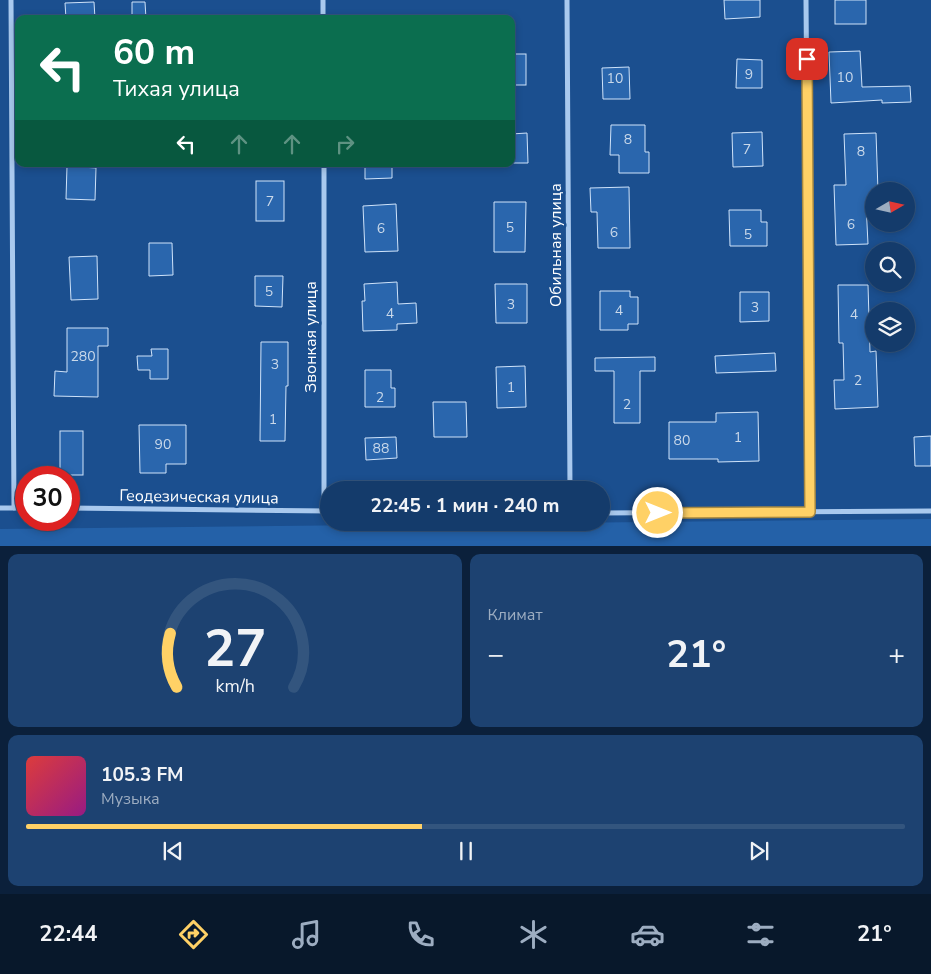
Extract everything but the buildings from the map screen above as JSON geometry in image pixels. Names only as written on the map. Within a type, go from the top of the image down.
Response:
[{"type":"street","points":[[0,508],[14,508],[11,0]]},
{"type":"street","points":[[323,0],[323,15]]},
{"type":"street","name":"Обильная улица","points":[[567,0],[570,481]]},
{"type":"street","points":[[806,0],[810,512]]},
{"type":"street","name":"Звонкая улица","points":[[324,167],[327,481]]},
{"type":"street","name":"Геодезическая улица","points":[[80,508],[320,511]]},
{"type":"street","points":[[610,513],[931,511]]},
{"type":"shaded area","points":[[931,519],[931,546],[0,546],[0,529],[15,529],[15,531],[80,531],[80,528],[320,526],[320,531],[610,531],[610,522]]},
{"type":"route","points":[[658,513],[810,512],[807,59]]}]
